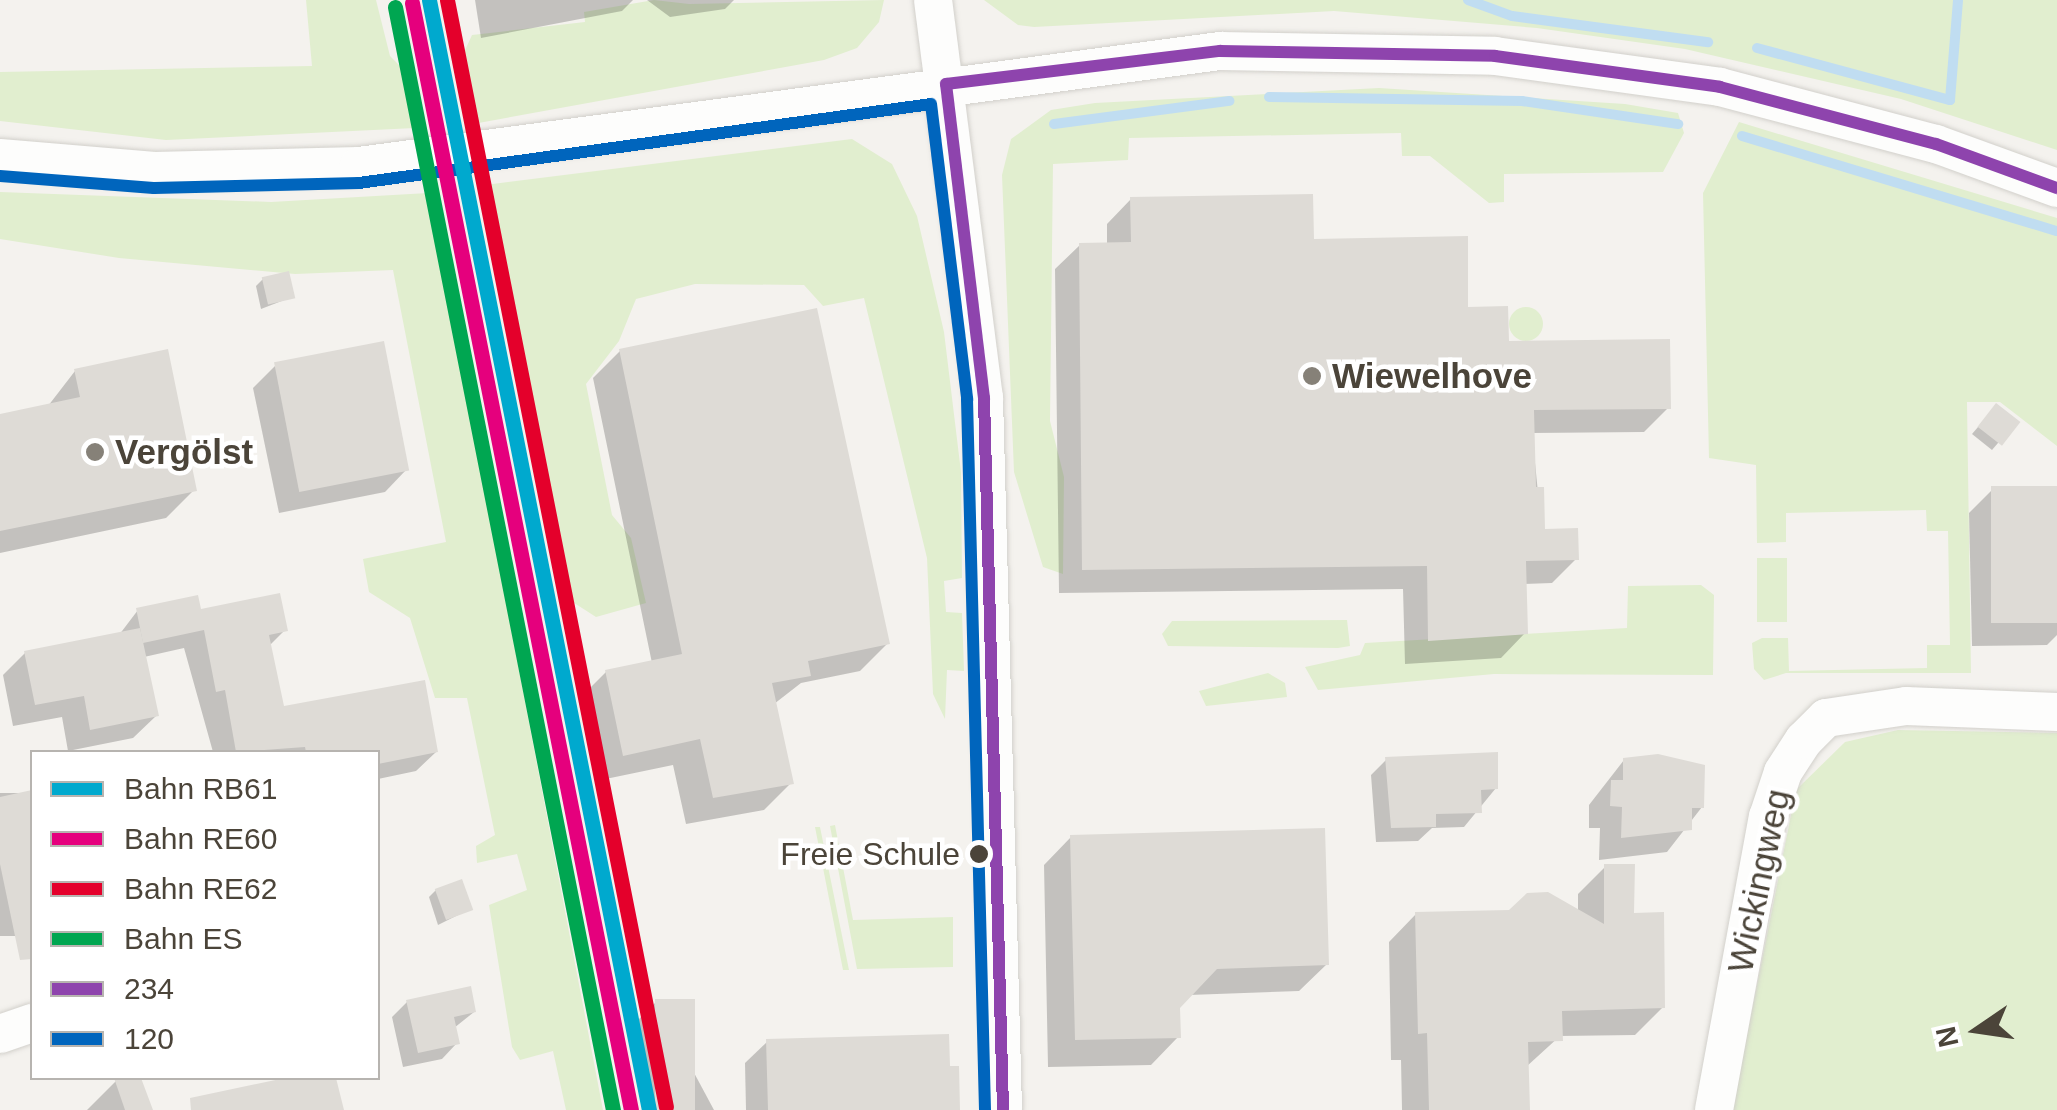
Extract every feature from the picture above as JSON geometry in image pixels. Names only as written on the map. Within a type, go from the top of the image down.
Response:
[{"type":"street","points":[[933,0],[984,398],[1003,1110]]},
{"type":"street","points":[[0,158],[154,171],[359,166],[946,84],[1220,51],[1495,56],[1720,88],[1936,144],[2057,188]]},
{"type":"street","name":"Wickingweg","points":[[1714,1110],[1768,817],[1783,772],[1804,740],[1826,718],[1906,706],[2057,712]]},
{"type":"street","points":[[0,1034],[30,1025]]},
{"type":"green space","points":[[306,0],[376,0],[390,56],[404,70],[415,128],[166,140],[0,121],[0,72],[312,66]]},
{"type":"green space","points":[[654,0],[689,4],[884,0],[879,22],[857,48],[824,60],[473,124],[461,59],[472,35],[585,22],[584,12]]},
{"type":"green space","points":[[984,0],[2057,0],[2057,150],[1901,99],[1685,49],[1537,28],[1334,11],[1034,27],[1018,25]]},
{"type":"green space","points":[[1379,88],[1625,104],[1678,113],[1684,133],[1663,172],[1504,174],[1504,202],[1489,203],[1430,156],[1402,156],[1401,133],[1129,138],[1128,160],[1053,164],[1050,421],[1064,477],[1063,574],[1043,567],[1014,472],[1002,175],[1011,139],[1051,110],[1095,103]]},
{"type":"green space","points":[[1739,122],[2057,218],[2057,446],[2000,402],[1967,402],[1971,673],[1786,673],[1764,680],[1754,669],[1752,643],[1762,638],[1788,638],[1789,671],[1927,668],[1927,645],[1950,645],[1948,531],[1927,531],[1926,510],[1786,513],[1786,542],[1757,543],[1756,465],[1709,458],[1703,193]]},
{"type":"green space","points":[[852,139],[892,164],[917,216],[944,332],[961,472],[962,578],[944,581],[946,612],[962,613],[964,671],[947,670],[945,719],[933,694],[927,558],[864,298],[823,306],[804,285],[695,284],[636,299],[619,341],[586,384],[612,515],[631,538],[646,603],[596,617],[568,599],[485,185]]},
{"type":"green space","points":[[0,192],[271,202],[428,193],[603,1110],[566,1110],[553,1051],[520,1060],[512,1047],[489,905],[527,890],[517,854],[477,863],[476,846],[495,835],[467,698],[435,698],[410,618],[369,592],[363,559],[446,542],[393,270],[295,274],[119,258],[0,239]]},
{"type":"green space","points":[[1526,307],[1538,312],[1543,324],[1538,336],[1526,341],[1514,336],[1509,324],[1514,312]]},
{"type":"green space","points":[[1757,558],[1787,558],[1787,622],[1757,622]]},
{"type":"green space","points":[[1701,585],[1714,595],[1713,675],[1494,674],[1318,690],[1305,667],[1360,655],[1365,643],[1627,628],[1628,586]]},
{"type":"green space","points":[[1347,620],[1350,646],[1338,648],[1168,646],[1162,634],[1172,621]]},
{"type":"green space","points":[[1268,673],[1285,683],[1287,697],[1206,706],[1199,691]]},
{"type":"green space","points":[[1898,730],[2057,733],[2057,1110],[1732,1110],[1796,790],[1845,742]]},
{"type":"green space","points":[[835,825],[853,920],[953,917],[953,967],[857,969],[830,826]]},
{"type":"green space","points":[[815,827],[820,827],[849,970],[843,970]]},
{"type":"building","points":[[1313,194],[1314,239],[1468,236],[1468,307],[1508,306],[1509,341],[1670,339],[1671,409],[1534,410],[1536,487],[1544,487],[1545,529],[1578,528],[1579,560],[1526,561],[1528,634],[1428,641],[1427,566],[1082,570],[1079,243],[1131,242],[1130,197]]},
{"type":"building","points":[[289,271],[295,298],[268,305],[262,277]]},
{"type":"building","points":[[817,308],[890,644],[808,661],[811,676],[772,683],[794,784],[713,798],[700,739],[623,756],[605,670],[682,654],[619,349]]},
{"type":"building","points":[[384,341],[409,471],[299,492],[274,362]]},
{"type":"building","name":"Vergölst","points":[[168,349],[197,491],[0,531],[0,414],[80,397],[74,369]]},
{"type":"building","points":[[1996,403],[2020,422],[2002,446],[1978,427]]},
{"type":"building","points":[[1991,486],[2057,486],[2057,623],[1991,623]]},
{"type":"building","points":[[280,593],[288,631],[269,635],[284,706],[425,680],[438,752],[380,764],[380,750],[236,750],[225,690],[216,692],[204,630],[143,643],[136,608],[198,595],[201,609]]},
{"type":"building","points":[[140,628],[159,716],[90,730],[84,696],[35,705],[24,651]]},
{"type":"building","points":[[1498,752],[1498,789],[1481,790],[1482,813],[1436,814],[1436,827],[1391,828],[1385,757]]},
{"type":"building","points":[[1658,754],[1705,765],[1704,808],[1692,808],[1692,830],[1621,838],[1622,807],[1610,806],[1611,780],[1623,780],[1623,758]]},
{"type":"building","points":[[30,790],[30,959],[20,960],[0,864],[0,797]]},
{"type":"building","points":[[1325,828],[1329,965],[1217,969],[1180,1008],[1181,1038],[1075,1040],[1070,835]]},
{"type":"building","points":[[1604,864],[1635,864],[1634,913],[1664,912],[1665,1008],[1562,1011],[1563,1041],[1528,1042],[1530,1110],[1429,1110],[1427,1033],[1418,1034],[1415,912],[1509,910],[1527,893],[1548,892],[1604,924]]},
{"type":"building","points":[[462,879],[473,910],[446,920],[435,889]]},
{"type":"building","points":[[471,986],[476,1012],[454,1017],[460,1044],[418,1053],[406,1000]]},
{"type":"building","points":[[655,999],[695,999],[695,1110],[655,1110]]},
{"type":"building","points":[[949,1034],[950,1066],[959,1066],[960,1110],[768,1110],[766,1039]]},
{"type":"building","points":[[115,1080],[142,1080],[153,1110],[125,1110]]},
{"type":"building","points":[[276,1080],[336,1080],[344,1110],[191,1110],[190,1098]]},
{"type":"waterway","points":[[1468,0],[1512,16],[1708,42]]},
{"type":"waterway","points":[[1757,48],[1950,100],[1958,0]]},
{"type":"waterway","points":[[1269,97],[1522,101],[1678,124]]},
{"type":"waterway","points":[[1054,124],[1229,101]]},
{"type":"waterway","points":[[1742,136],[2057,231]]},
{"type":"rail line","name":"RB61","points":[[429,0],[649,1110]]},
{"type":"rail line","name":"RE62","points":[[447,0],[666,1107]]},
{"type":"rail line","name":"RE60","points":[[412,3],[631,1110]]},
{"type":"rail line","name":"ES","points":[[395,7],[613,1110]]},
{"type":"transit line","name":"234","points":[[946,84],[1220,51],[1495,56],[1720,87],[1936,144],[2057,188]]},
{"type":"transit line","name":"234","points":[[946,84],[984,398],[1003,1110]]},
{"type":"transit line","name":"120","points":[[0,176],[154,188],[359,183],[931,104],[967,399],[985,1110]]},
{"type":"place","name":"Wiewelhove","points":[[1312,376]]},
{"type":"place","name":"Vergölst","points":[[95,452]]},
{"type":"place","name":"Freie Schule","points":[[979,854]]}]
